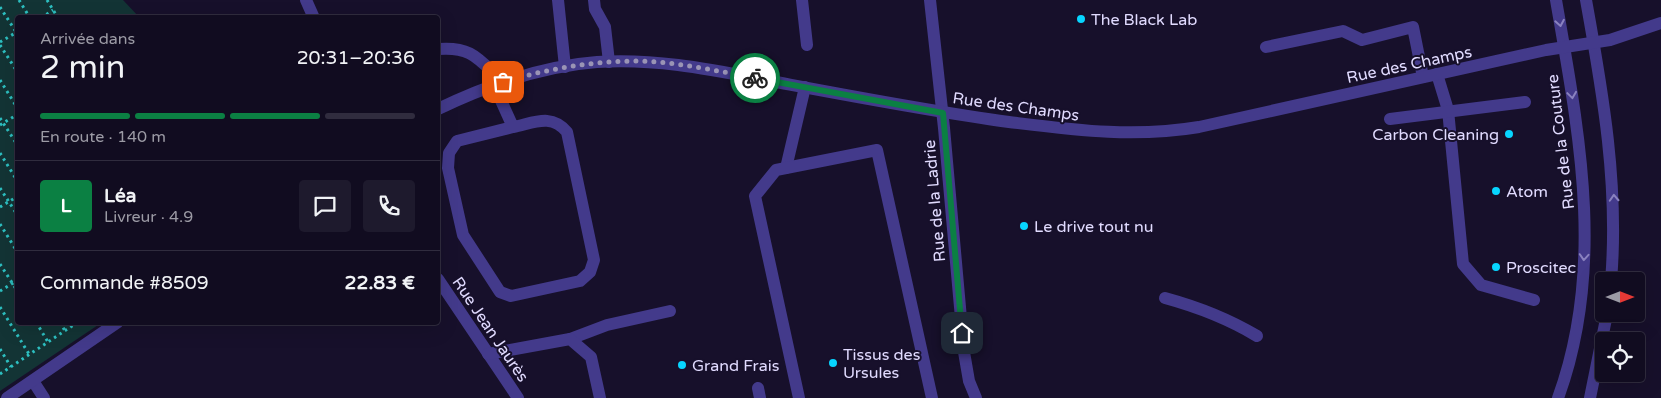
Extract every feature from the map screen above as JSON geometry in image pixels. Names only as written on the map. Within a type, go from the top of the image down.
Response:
[{"type":"street","points":[[306,0],[313,15]]},
{"type":"street","points":[[558,0],[566,67]]},
{"type":"street","points":[[594,0],[595,9],[605,27],[609,62]]},
{"type":"street","points":[[802,0],[807,45]]},
{"type":"street","name":"Rue de la Ladrie","points":[[930,0],[943,113],[964,352],[969,381],[976,398]]},
{"type":"street","name":"Rue de la Couture","points":[[1556,0],[1583,174],[1586,231],[1577,324],[1568,368],[1558,398]]},
{"type":"street","points":[[1586,0],[1612,167],[1614,233],[1612,272]]},
{"type":"street","name":"Rue des Champs","points":[[440,108],[498,84],[566,67],[638,61],[683,65],[943,113],[1100,133],[1159,132],[1199,127],[1564,47],[1594,44],[1661,22]]},
{"type":"street","points":[[1266,47],[1343,31],[1362,40],[1413,27],[1423,77]]},
{"type":"street","points":[[440,49],[456,47],[468,52],[498,84],[512,127]]},
{"type":"street","points":[[1437,74],[1448,110],[1463,264],[1481,285],[1534,300]]},
{"type":"street","points":[[786,168],[805,87]]},
{"type":"street","points":[[1390,118],[1525,102]]},
{"type":"street","points":[[551,120],[560,123],[567,132],[594,260],[590,272],[580,281],[511,296],[500,292],[463,235],[448,168],[449,153],[457,141],[512,127],[551,120]]},
{"type":"street","points":[[799,398],[756,196],[776,170],[877,150],[932,398]]},
{"type":"street","name":"Rue Jean Jaurès","points":[[440,282],[518,398]]},
{"type":"street","points":[[1165,298],[1197,306],[1232,321],[1257,336]]},
{"type":"street","points":[[488,354],[570,339],[607,325],[670,311]]},
{"type":"street","points":[[1590,398],[1605,322]]},
{"type":"street","points":[[7,398],[33,382],[42,372],[113,325]]},
{"type":"street","points":[[570,339],[591,357],[600,398]]},
{"type":"street","points":[[33,382],[44,398]]},
{"type":"path","points":[[19,0],[28,15]]},
{"type":"path","points":[[47,0],[56,15]]},
{"type":"path","points":[[0,7],[15,30]]},
{"type":"path","points":[[46,15],[53,10]]},
{"type":"path","points":[[15,34],[0,43],[15,68]]},
{"type":"path","points":[[0,80],[15,104]]},
{"type":"path","points":[[2,124],[15,116]]},
{"type":"path","points":[[0,118],[15,142]]},
{"type":"path","points":[[0,153],[15,177]]},
{"type":"path","points":[[0,188],[15,212]]},
{"type":"path","points":[[0,207],[15,198]]},
{"type":"path","points":[[0,224],[15,248]]},
{"type":"path","points":[[0,264],[15,288]]},
{"type":"path","points":[[0,291],[15,282]]},
{"type":"path","points":[[0,307],[29,354]]},
{"type":"path","points":[[38,325],[48,342]]},
{"type":"path","points":[[62,325],[65,331]]},
{"type":"path","points":[[0,374],[74,325]]},
{"type":"path","points":[[0,349],[11,367]]},
{"type":"green space","points":[[0,0],[123,0],[137,15],[15,15],[15,325],[98,325],[0,391]]},
{"type":"way so far","points":[[503,82],[531,74],[597,62],[638,61],[683,65],[755,78]]},
{"type":"place","name":"The Black Lab","points":[[1081,19]]},
{"type":"place","name":"Carbon Cleaning","points":[[1509,134]]},
{"type":"place","name":"Atom","points":[[1496,191]]},
{"type":"place","name":"Le drive tout nu","points":[[1024,226]]},
{"type":"place","name":"Proscitec","points":[[1496,267]]},
{"type":"place","name":"Tissus des Ursules","points":[[833,363]]},
{"type":"place","name":"Grand Frais","points":[[682,365]]},
{"type":"route","points":[[755,78],[943,113],[962,333]]}]
